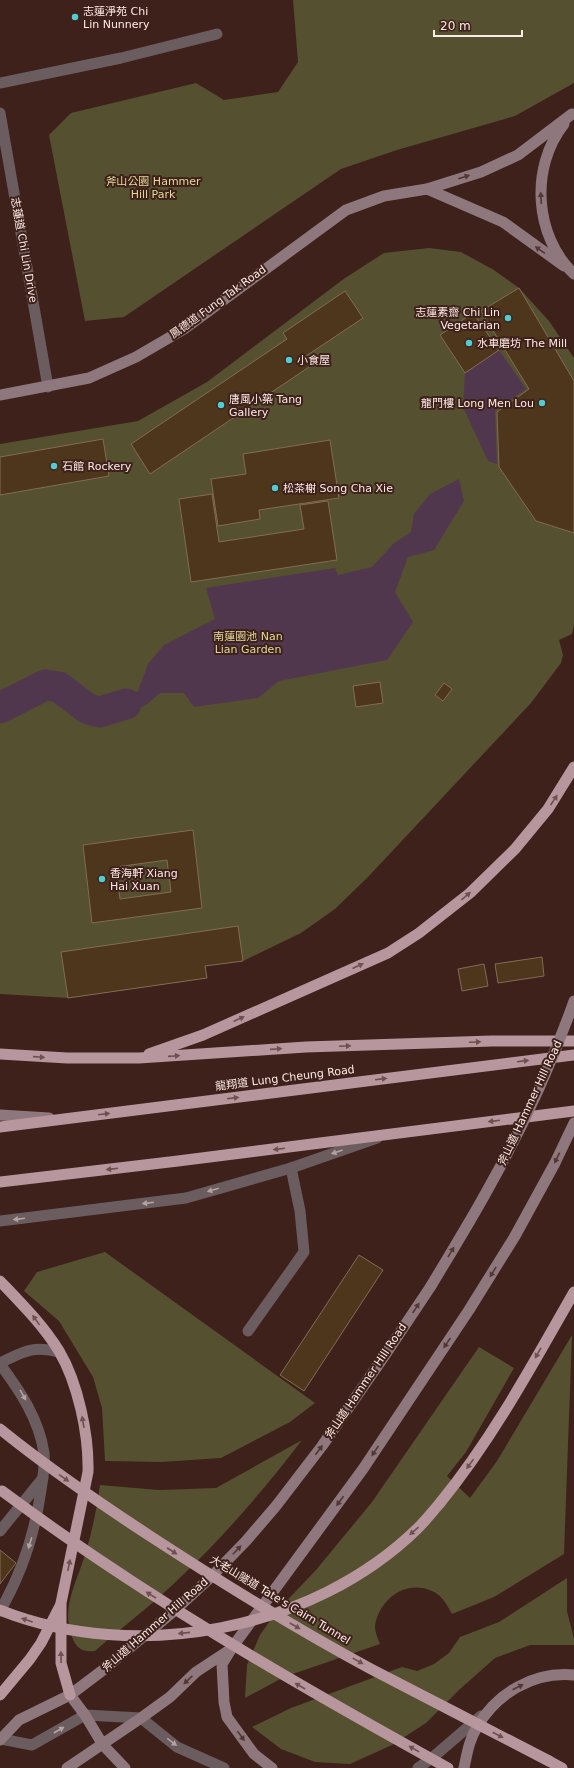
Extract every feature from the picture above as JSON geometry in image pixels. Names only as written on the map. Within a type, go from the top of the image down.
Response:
[{"type":"highway","points":[[139,1058],[203,1035],[388,953],[407,941],[470,893],[499,866],[529,833],[548,809],[574,767]]},
{"type":"highway","points":[[0,1054],[67,1058],[139,1058],[314,1047],[574,1041]]},
{"type":"highway","name":"龍翔道 Lung Cheung Road","points":[[0,1127],[574,1055]]},
{"type":"highway","points":[[0,1182],[387,1135],[574,1110]]},
{"type":"highway","points":[[0,1281],[30,1312],[59,1352],[77,1394],[83,1421],[88,1472],[61,1603],[61,1663],[70,1695]]},
{"type":"highway","points":[[0,1610],[35,1622],[116,1636],[144,1636],[198,1632],[251,1621],[300,1604],[348,1580],[371,1566],[418,1528],[440,1503],[477,1455],[574,1292]]},
{"type":"highway","name":"大老山隧道 Tate's Cairn Tunnel","points":[[0,1429],[35,1457],[97,1501],[270,1612],[371,1668],[562,1768]]},
{"type":"highway","points":[[0,1489],[61,1535],[116,1572],[236,1648],[304,1688],[448,1768]]},
{"type":"highway","points":[[0,1695],[30,1659],[41,1643],[61,1603]]},
{"type":"main road","name":"鳳德道 Fung Tak Road","points":[[0,395],[89,378],[136,357],[184,329],[346,210],[384,196],[427,189],[481,172],[518,155],[573,113]]},
{"type":"main road","points":[[573,113],[558,131],[549,151],[542,172],[541,193],[542,215],[549,236],[559,255],[573,273]]},
{"type":"main road","points":[[427,189],[503,222],[573,273]]},
{"type":"main road","name":"斧山道 Hammer Hill Road","points":[[1,1739],[20,1720],[70,1695],[174,1611],[210,1578],[246,1541],[276,1506],[322,1446],[386,1355],[431,1286],[488,1189],[510,1148],[542,1083],[574,1001]]},
{"type":"main road","points":[[0,1116],[66,1119]]},
{"type":"main road","points":[[272,1768],[254,1754],[227,1717],[224,1702],[222,1664],[231,1649],[363,1469],[469,1310],[515,1236],[555,1163],[574,1123]]},
{"type":"main road","points":[[67,1768],[103,1745],[170,1697],[196,1672],[231,1649]]},
{"type":"main road","points":[[464,1768],[468,1748],[476,1728],[488,1711],[504,1695],[538,1678],[552,1675],[574,1675]]},
{"type":"main road","points":[[70,1695],[85,1715],[103,1745],[125,1768]]},
{"type":"street","points":[[0,83],[121,58],[217,34]]},
{"type":"street","name":"志蓮道 Chi Lin Drive","points":[[0,113],[48,387]]},
{"type":"street","points":[[0,1221],[186,1198],[291,1168],[387,1135]]},
{"type":"street","points":[[248,1331],[304,1252],[300,1211],[291,1168]]},
{"type":"street","points":[[0,1610],[21,1570],[31,1540],[43,1477],[44,1454],[38,1429],[21,1392],[0,1363],[31,1349],[44,1348],[59,1352]]},
{"type":"street","points":[[0,1531],[43,1477]]},
{"type":"street","points":[[418,1768],[488,1711]]},
{"type":"street","points":[[1,1739],[32,1745],[85,1715],[141,1718],[177,1747],[224,1768]]},
{"type":"green space","name":"斧山公園 Hammer Hill Park","points":[[293,0],[574,0],[574,83],[515,116],[397,150],[341,169],[124,317],[85,321],[49,135],[71,113],[196,83],[224,100],[278,92],[298,62]]},
{"type":"green space","name":"南蓮園池 Nan Lian Garden","points":[[429,248],[461,252],[494,270],[519,288],[549,321],[574,358],[574,625],[572,634],[559,640],[563,655],[561,663],[531,703],[368,877],[335,909],[301,933],[243,961],[205,966],[207,978],[68,998],[0,994],[0,444],[138,421],[207,382],[345,278],[384,253]]},
{"type":"green space","points":[[105,1252],[315,1403],[290,1422],[221,1458],[162,1462],[105,1461],[102,1408],[93,1377],[59,1321],[24,1291],[37,1272]]},
{"type":"green space","points":[[572,1335],[564,1554],[494,1597],[452,1614],[439,1595],[432,1591],[422,1588],[413,1588],[395,1594],[382,1607],[375,1626],[380,1644],[284,1677],[245,1698],[247,1665],[260,1635],[276,1612],[316,1570],[372,1502],[479,1347],[514,1368],[466,1452],[447,1476],[470,1498],[497,1461]]},
{"type":"green space","points":[[302,1440],[275,1475],[231,1525],[174,1583],[95,1651],[87,1651],[78,1647],[72,1637],[69,1625],[69,1603],[89,1540],[95,1517],[100,1485],[159,1490],[216,1488]]},
{"type":"green space","points":[[567,1578],[567,1611],[574,1639],[574,1645],[530,1645],[495,1658],[459,1690],[426,1723],[392,1745],[350,1764],[315,1762],[281,1749],[252,1727],[291,1708],[402,1667],[417,1671],[434,1664],[449,1653],[460,1637],[499,1622]]},
{"type":"shaded area","points":[[499,350],[526,389],[495,411],[497,464],[488,461],[463,407],[465,373]]},
{"type":"shaded area","points":[[459,479],[464,501],[434,550],[408,557],[395,592],[413,622],[387,660],[279,681],[258,698],[194,707],[184,693],[160,693],[146,705],[127,713],[124,698],[138,691],[148,664],[164,645],[215,619],[206,588],[335,568],[338,575],[372,567],[394,543],[411,532],[414,514],[430,494]]},
{"type":"building","name":"龍門樓 Long Men Lou","points":[[519,288],[574,381],[574,533],[536,521],[499,467],[497,412],[529,389],[481,311]]},
{"type":"building","name":"唐風小築 Tang Gallery","points":[[345,291],[363,318],[306,356],[312,365],[150,474],[131,444],[287,339],[283,333]]},
{"type":"building","name":"水車磨坊 The Mill","points":[[473,313],[499,350],[465,373],[440,335]]},
{"type":"building","name":"石館 Rockery","points":[[103,439],[109,476],[0,495],[0,457]]},
{"type":"building","name":"松茶榭 Song Cha Xie","points":[[330,440],[339,498],[259,510],[260,519],[218,526],[211,479],[246,474],[243,454]]},
{"type":"building","points":[[212,494],[219,542],[304,529],[300,505],[328,501],[337,560],[191,582],[179,499]]},
{"type":"building","points":[[380,682],[383,703],[356,707],[353,686]]},
{"type":"building","points":[[444,683],[452,689],[443,701],[435,695]]},
{"type":"building","name":"香海軒 Xiang Hai Xuan","points":[[193,830],[202,908],[92,923],[83,845]],"holes":[[[167,860],[171,892],[120,899],[116,867]]]},
{"type":"building","points":[[238,926],[243,961],[205,966],[207,978],[68,998],[61,952]]},
{"type":"building","points":[[542,957],[544,976],[498,983],[495,964]]},
{"type":"building","points":[[484,964],[488,986],[462,991],[458,969]]},
{"type":"building","points":[[359,1255],[383,1270],[304,1391],[280,1375]]},
{"type":"building","points":[[0,1550],[16,1563],[0,1584]]},
{"type":"waterway","points":[[0,708],[45,685],[59,687],[88,709],[100,712],[126,704]]},
{"type":"place","name":"志蓮淨苑 Chi Lin Nunnery","points":[[75,17]]},
{"type":"place","name":"志蓮素齋 Chi Lin Vegetarian","points":[[508,318]]},
{"type":"place","name":"水車磨坊 The Mill","points":[[469,343]]},
{"type":"place","name":"小食屋","points":[[289,360]]},
{"type":"place","name":"龍門樓 Long Men Lou","points":[[542,403]]},
{"type":"place","name":"唐風小築 Tang Gallery","points":[[221,405]]},
{"type":"place","name":"石館 Rockery","points":[[54,466]]},
{"type":"place","name":"松茶榭 Song Cha Xie","points":[[275,488]]},
{"type":"place","name":"香海軒 Xiang Hai Xuan","points":[[102,879]]}]
